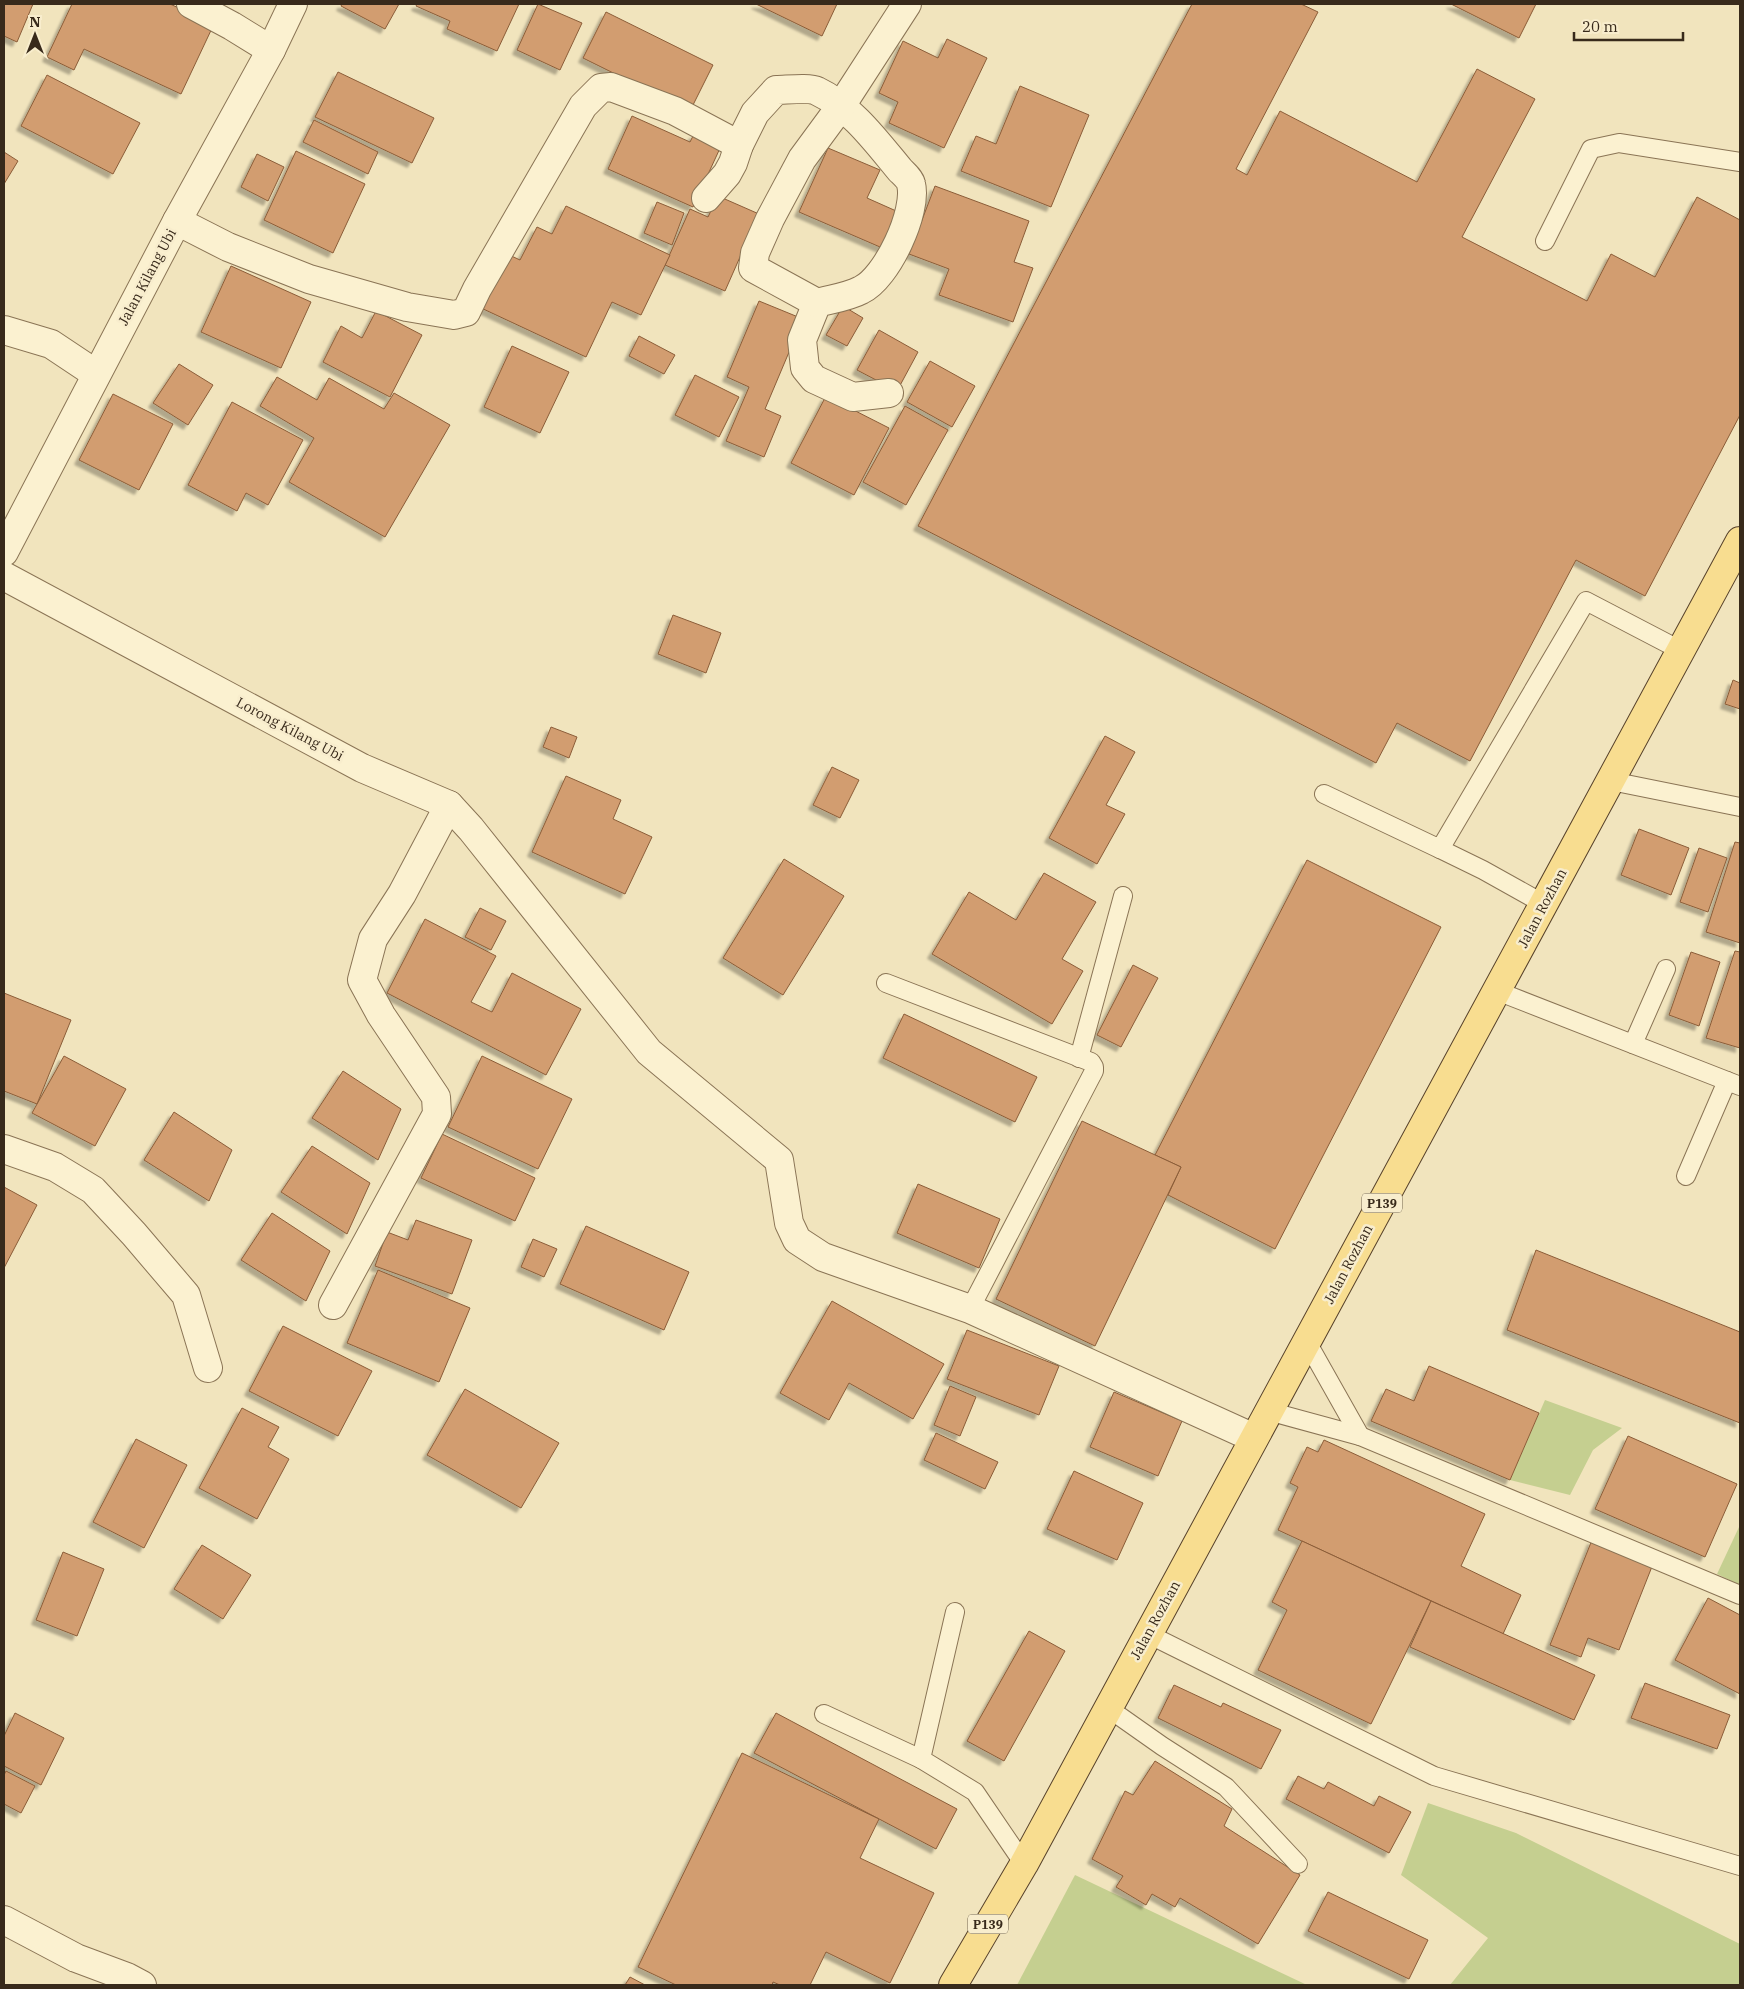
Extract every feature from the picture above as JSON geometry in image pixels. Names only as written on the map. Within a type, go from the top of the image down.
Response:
[{"type":"main road","name":"Jalan Rozhan","points":[[953,1985],[1024,1864],[1740,541]]},
{"type":"street","points":[[191,4],[232,26],[270,50]]},
{"type":"street","name":"Jalan Kilang Ubi","points":[[4,552],[96,374],[293,4]]},
{"type":"street","points":[[706,198],[727,174],[755,113],[776,90],[816,90],[841,106],[868,131],[911,182],[914,199],[906,226],[893,256],[880,274],[863,290],[817,303],[753,268],[755,253],[770,219],[802,159],[841,106],[907,4]]},
{"type":"street","points":[[177,221],[228,247],[309,278],[407,308],[454,315],[466,312],[477,289],[583,106],[601,88],[611,87],[675,111],[739,145]]},
{"type":"street","points":[[817,303],[802,340],[805,368],[814,379],[853,397],[889,393]]},
{"type":"street","points":[[4,330],[51,344],[96,374]]},
{"type":"street","name":"Lorong Kilang Ubi","points":[[4,576],[362,768],[449,805],[649,1052],[779,1160],[789,1223],[797,1240],[823,1257],[970,1308],[1254,1438]]},
{"type":"street","points":[[334,1305],[438,1114],[436,1097],[381,1015],[362,980],[373,939],[402,894],[449,805]]},
{"type":"street","points":[[4,1148],[55,1167],[93,1190],[134,1234],[186,1295],[208,1368]]},
{"type":"street","points":[[4,1920],[76,1958],[127,1976],[142,1985]]},
{"type":"lane","points":[[1545,241],[1592,149],[1619,143],[1740,162]]},
{"type":"lane","points":[[1440,849],[1586,601],[1680,650]]},
{"type":"lane","points":[[1611,781],[1740,807]]},
{"type":"lane","points":[[1324,794],[1483,870],[1544,904]]},
{"type":"lane","points":[[1079,1058],[1123,896]]},
{"type":"lane","points":[[1633,1044],[1666,969]]},
{"type":"lane","points":[[886,983],[1091,1062],[1094,1067],[1094,1071],[970,1308]]},
{"type":"lane","points":[[1497,990],[1734,1084],[1686,1176]]},
{"type":"lane","points":[[1307,1342],[1360,1436]]},
{"type":"lane","points":[[1268,1411],[1360,1436],[1740,1595]]},
{"type":"lane","points":[[921,1759],[955,1612]]},
{"type":"lane","points":[[1148,1634],[1434,1776],[1740,1866]]},
{"type":"lane","points":[[1108,1708],[1162,1746],[1226,1787],[1298,1864]]},
{"type":"lane","points":[[824,1714],[921,1759],[974,1792],[1024,1864]]},
{"type":"green space","points":[[1545,1400],[1622,1428],[1593,1450],[1570,1495],[1510,1480]]},
{"type":"green space","points":[[1740,1525],[1740,1585],[1717,1574]]},
{"type":"green space","points":[[1428,1803],[1516,1833],[1740,1944],[1740,1985],[1450,1985],[1488,1938],[1401,1875]]},
{"type":"green space","points":[[1075,1875],[1307,1985],[1017,1985]]},
{"type":"building","points":[[4,4],[33,4],[17,42],[4,36]]},
{"type":"building","points":[[72,4],[170,4],[214,24],[181,94],[84,49],[74,70],[47,57]]},
{"type":"building","points":[[342,4],[399,4],[385,29],[341,6]]},
{"type":"building","points":[[417,4],[519,4],[497,51],[447,29],[450,21],[416,6]]},
{"type":"building","points":[[538,4],[582,23],[560,70],[517,50]]},
{"type":"building","points":[[756,4],[837,4],[822,36]]},
{"type":"building","points":[[1192,4],[1301,4],[1318,12],[1236,169],[1247,175],[1280,111],[1417,182],[1477,69],[1535,99],[1462,237],[1587,301],[1611,254],[1655,277],[1697,197],[1740,220],[1740,415],[1645,596],[1576,560],[1470,761],[1397,723],[1376,763],[918,526]]},
{"type":"building","points":[[1451,4],[1536,4],[1519,38]]},
{"type":"building","points":[[606,12],[713,65],[690,111],[583,58]]},
{"type":"building","points":[[947,39],[987,58],[944,148],[889,123],[898,102],[879,93],[903,41],[938,58]]},
{"type":"building","points":[[338,72],[434,118],[412,163],[315,117]]},
{"type":"building","points":[[47,75],[140,123],[113,174],[21,126]]},
{"type":"building","points":[[1020,86],[1089,115],[1051,207],[961,171],[976,136],[996,144]]},
{"type":"building","points":[[632,116],[690,142],[694,134],[721,146],[693,207],[608,169]]},
{"type":"building","points":[[314,120],[378,152],[368,174],[303,142]]},
{"type":"building","points":[[828,148],[880,170],[867,198],[903,214],[887,250],[799,212]]},
{"type":"building","points":[[296,151],[365,184],[333,253],[264,220]]},
{"type":"building","points":[[4,152],[18,161],[4,184]]},
{"type":"building","points":[[257,154],[284,167],[268,201],[241,187]]},
{"type":"building","points":[[935,186],[1029,221],[1014,262],[1033,268],[1013,322],[939,295],[949,269],[909,254]]},
{"type":"building","points":[[718,196],[759,214],[725,291],[665,265],[690,209],[708,217]]},
{"type":"building","points":[[657,202],[684,213],[672,245],[644,233]]},
{"type":"building","points":[[566,206],[670,255],[641,315],[612,302],[586,357],[479,307],[505,253],[520,260],[537,227],[552,234]]},
{"type":"building","points":[[231,266],[311,302],[281,368],[201,332]]},
{"type":"building","points":[[759,301],[803,319],[765,409],[781,416],[764,457],[726,441],[749,387],[727,377]]},
{"type":"building","points":[[843,306],[863,318],[847,346],[826,335]]},
{"type":"building","points":[[376,311],[422,335],[390,397],[323,362],[341,326],[362,338]]},
{"type":"building","points":[[879,330],[918,352],[897,391],[857,370]]},
{"type":"building","points":[[639,336],[675,355],[664,374],[629,356]]},
{"type":"building","points":[[512,346],[569,372],[540,433],[484,407]]},
{"type":"building","points":[[930,361],[975,386],[952,427],[907,402]]},
{"type":"building","points":[[179,364],[213,385],[188,425],[153,403]]},
{"type":"building","points":[[695,375],[739,397],[719,437],[675,415]]},
{"type":"building","points":[[277,377],[317,400],[329,378],[384,409],[394,393],[450,425],[385,537],[289,482],[314,438],[260,406]]},
{"type":"building","points":[[113,394],[173,424],[139,490],[79,460]]},
{"type":"building","points":[[826,396],[889,428],[854,495],[791,463]]},
{"type":"building","points":[[232,402],[303,440],[268,505],[246,493],[237,511],[188,485]]},
{"type":"building","points":[[905,406],[948,430],[906,505],[863,482]]},
{"type":"building","points":[[673,615],[721,633],[706,673],[658,654]]},
{"type":"building","points":[[1733,680],[1740,683],[1740,709],[1725,704]]},
{"type":"building","points":[[551,727],[577,737],[569,758],[543,747]]},
{"type":"building","points":[[1105,736],[1135,752],[1106,805],[1125,814],[1097,864],[1049,838]]},
{"type":"building","points":[[832,767],[859,780],[840,818],[813,805]]},
{"type":"building","points":[[566,776],[621,800],[613,819],[652,837],[625,894],[532,852]]},
{"type":"building","points":[[1639,829],[1689,848],[1671,895],[1621,875]]},
{"type":"building","points":[[1735,842],[1740,843],[1740,943],[1706,932]]},
{"type":"building","points":[[1699,848],[1727,858],[1708,912],[1680,902]]},
{"type":"building","points":[[784,859],[844,896],[783,995],[723,958]]},
{"type":"building","points":[[1307,860],[1441,927],[1275,1249],[1168,1195],[1181,1167],[1155,1155]]},
{"type":"building","points":[[1044,873],[1096,902],[1062,959],[1083,971],[1052,1024],[932,954],[969,892],[1016,920]]},
{"type":"building","points":[[480,908],[506,921],[491,950],[465,937]]},
{"type":"building","points":[[425,919],[496,956],[471,1002],[492,1012],[512,973],[581,1009],[546,1075],[387,993]]},
{"type":"building","points":[[1735,951],[1740,952],[1740,1048],[1706,1038]]},
{"type":"building","points":[[1691,952],[1720,962],[1699,1026],[1669,1015]]},
{"type":"building","points":[[1133,965],[1158,978],[1121,1047],[1097,1035]]},
{"type":"building","points":[[4,993],[71,1020],[37,1104],[4,1091]]},
{"type":"building","points":[[904,1014],[1037,1077],[1015,1122],[883,1058]]},
{"type":"building","points":[[64,1056],[126,1089],[95,1146],[32,1113]]},
{"type":"building","points":[[482,1056],[572,1099],[538,1169],[448,1127]]},
{"type":"building","points":[[343,1071],[401,1109],[378,1160],[312,1118]]},
{"type":"building","points":[[174,1112],[232,1150],[209,1201],[144,1160]]},
{"type":"building","points":[[1082,1121],[1181,1167],[1095,1346],[996,1299]]},
{"type":"building","points":[[442,1134],[535,1178],[515,1221],[421,1178]]},
{"type":"building","points":[[312,1146],[370,1183],[347,1234],[281,1192]]},
{"type":"building","points":[[918,1184],[1000,1219],[979,1268],[897,1233]]},
{"type":"building","points":[[4,1187],[37,1205],[4,1268]]},
{"type":"building","points":[[272,1213],[330,1251],[306,1301],[241,1260]]},
{"type":"building","points":[[416,1220],[472,1240],[452,1294],[375,1266],[387,1232],[408,1240]]},
{"type":"building","points":[[586,1226],[689,1272],[664,1330],[560,1284]]},
{"type":"building","points":[[533,1239],[557,1249],[544,1277],[521,1267]]},
{"type":"building","points":[[1536,1250],[1740,1332],[1740,1423],[1507,1330]]},
{"type":"building","points":[[378,1270],[470,1308],[439,1382],[347,1343]]},
{"type":"building","points":[[832,1301],[944,1364],[913,1419],[849,1383],[829,1420],[780,1393]]},
{"type":"building","points":[[283,1326],[372,1371],[338,1436],[249,1391]]},
{"type":"building","points":[[967,1330],[1059,1366],[1039,1415],[947,1379]]},
{"type":"building","points":[[1429,1366],[1539,1413],[1510,1480],[1371,1421],[1386,1389],[1414,1401]]},
{"type":"building","points":[[950,1386],[976,1397],[960,1436],[934,1425]]},
{"type":"building","points":[[465,1389],[559,1443],[521,1508],[427,1455]]},
{"type":"building","points":[[1114,1392],[1182,1421],[1158,1476],[1090,1447]]},
{"type":"building","points":[[242,1408],[279,1427],[268,1447],[289,1459],[257,1519],[199,1488]]},
{"type":"building","points":[[936,1433],[998,1462],[985,1489],[924,1460]]},
{"type":"building","points":[[1628,1436],[1737,1484],[1705,1557],[1595,1509]]},
{"type":"building","points":[[136,1439],[187,1465],[144,1548],[93,1522]]},
{"type":"building","points":[[1324,1440],[1485,1514],[1461,1566],[1521,1595],[1503,1634],[1278,1530],[1298,1487],[1290,1483],[1307,1447],[1318,1452]]},
{"type":"building","points":[[1074,1471],[1143,1503],[1117,1560],[1047,1529]]},
{"type":"building","points":[[1592,1540],[1653,1564],[1619,1650],[1588,1638],[1581,1657],[1550,1645]]},
{"type":"building","points":[[1302,1541],[1431,1601],[1371,1724],[1258,1670],[1287,1610],[1272,1602]]},
{"type":"building","points":[[202,1545],[251,1575],[223,1619],[174,1589]]},
{"type":"building","points":[[63,1552],[104,1569],[77,1636],[36,1620]]},
{"type":"building","points":[[1708,1598],[1740,1615],[1740,1694],[1675,1660]]},
{"type":"building","points":[[1431,1601],[1595,1675],[1574,1720],[1410,1647]]},
{"type":"building","points":[[1029,1631],[1065,1651],[1004,1761],[967,1741]]},
{"type":"building","points":[[1645,1683],[1730,1715],[1717,1749],[1631,1718]]},
{"type":"building","points":[[1174,1685],[1221,1707],[1223,1703],[1281,1730],[1261,1769],[1158,1718]]},
{"type":"building","points":[[15,1713],[64,1738],[41,1785],[4,1766],[4,1736]]},
{"type":"building","points":[[776,1713],[957,1809],[936,1849],[754,1753]]},
{"type":"building","points":[[742,1753],[879,1819],[860,1858],[934,1893],[890,1983],[826,1952],[810,1985],[780,1985],[773,1982],[772,1985],[676,1985],[638,1967]]},
{"type":"building","points":[[1155,1761],[1232,1809],[1224,1826],[1300,1875],[1258,1944],[1180,1898],[1175,1907],[1152,1894],[1146,1905],[1116,1887],[1123,1876],[1092,1859],[1125,1791],[1133,1795]]},
{"type":"building","points":[[6,1771],[35,1786],[21,1813],[4,1804],[4,1775]]},
{"type":"building","points":[[1298,1776],[1324,1789],[1328,1782],[1374,1806],[1379,1796],[1411,1812],[1389,1853],[1286,1799]]},
{"type":"building","points":[[1328,1892],[1428,1940],[1409,1979],[1308,1931]]},
{"type":"building","points":[[630,1977],[645,1985],[625,1985]]}]
